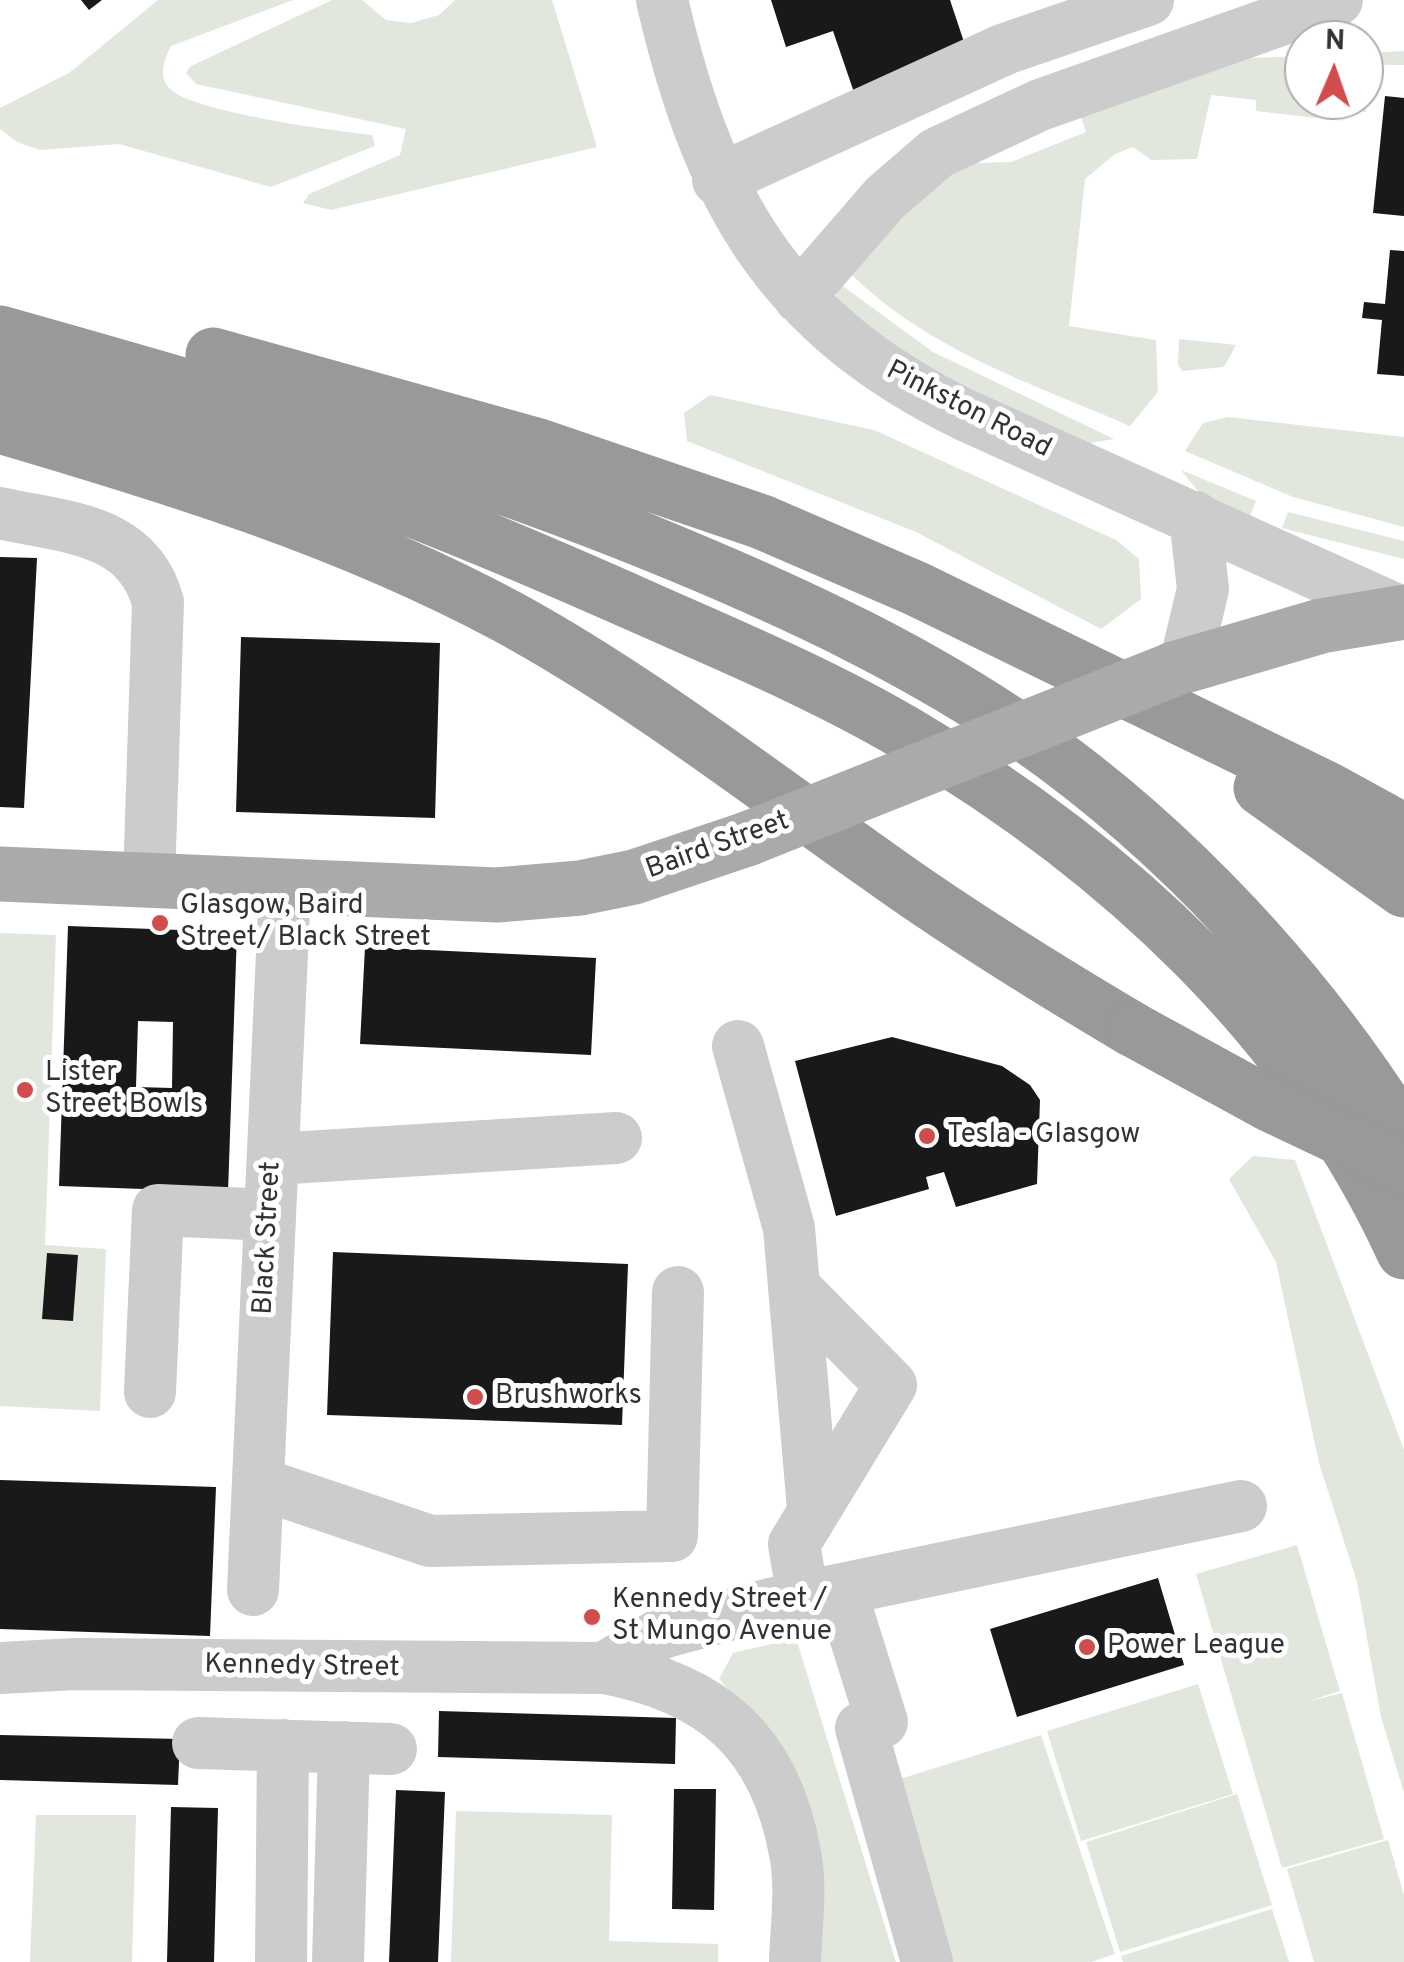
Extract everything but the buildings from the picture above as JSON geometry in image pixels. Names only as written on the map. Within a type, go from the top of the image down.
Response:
[{"type":"highway","points":[[0,302],[336,386],[648,480],[848,558],[1016,636],[1404,831]]},
{"type":"highway","points":[[0,333],[318,423],[575,511],[748,584],[854,634],[949,686],[1030,738],[1166,852],[1288,977],[1404,1137]]},
{"type":"highway","points":[[0,376],[313,473],[452,526],[730,646],[907,734],[1022,810],[1101,872],[1202,962],[1273,1036],[1336,1123],[1374,1186],[1404,1252]]},
{"type":"highway","points":[[0,426],[244,502],[432,577],[512,620],[703,742],[941,910],[1132,1029],[1269,1104],[1404,1168]]},
{"type":"highway","points":[[1016,636],[1233,768],[1404,890]]},
{"type":"highway","points":[[1132,1029],[1404,1137]]},
{"type":"main road","name":"Baird Street","points":[[0,874],[497,894],[580,888],[634,876],[747,839],[1179,667],[1322,626],[1403,612]]},
{"type":"street","name":"Pinkston Road","points":[[662,0],[688,103],[718,180],[747,231],[800,297],[854,348],[908,386],[1403,612]]},
{"type":"street","points":[[718,180],[1005,48],[1148,0]]},
{"type":"street","points":[[800,297],[885,198],[937,153],[1040,105],[1337,0]]},
{"type":"street","points":[[0,513],[102,536],[128,550],[146,568],[154,586],[158,602],[149,881]]},
{"type":"street","points":[[1179,667],[1203,590],[1195,517]]},
{"type":"street","name":"Black Street","points":[[253,1590],[244,1471],[270,1215],[286,886]]},
{"type":"street","points":[[738,1046],[789,1228],[813,1509]]},
{"type":"street","points":[[273,1159],[616,1138]]},
{"type":"street","points":[[150,1392],[158,1210],[270,1215]]},
{"type":"street","points":[[794,1286],[891,1385],[794,1544],[882,1722],[861,1728],[927,1962]]},
{"type":"street","points":[[244,1471],[430,1542],[672,1536],[678,1292]]},
{"type":"street","points":[[604,1668],[662,1634],[938,1566],[1241,1506]]},
{"type":"street","name":"Kennedy Street","points":[[0,1668],[76,1664],[317,1669],[604,1668],[655,1678],[717,1713],[756,1751],[777,1789],[796,1856],[795,1962]]},
{"type":"street","points":[[317,1669],[333,1747],[338,1962]]},
{"type":"street","points":[[198,1743],[333,1747]]},
{"type":"street","points":[[281,1962],[333,1747]]},
{"type":"shaded area","points":[[158,0],[293,0],[171,46],[163,68],[166,84],[184,97],[234,113],[372,135],[375,146],[271,187],[119,144],[40,150],[17,142],[0,129],[0,108],[69,73]]},
{"type":"shaded area","points":[[332,0],[362,0],[386,20],[411,23],[439,15],[455,0],[552,0],[597,147],[331,210],[303,203],[309,194],[400,155],[406,129],[196,84],[186,73],[191,66]]},
{"type":"shaded area","points":[[1404,51],[1404,65],[1384,65],[1384,52]]},
{"type":"shaded area","points":[[1284,57],[1284,114],[1256,111],[1256,100],[1211,95],[1197,159],[1151,160],[1133,147],[1115,154],[1085,179],[1069,326],[1156,340],[1158,392],[1130,426],[1015,378],[941,341],[874,295],[843,266],[945,164],[1011,162],[1086,132],[1080,114],[1248,58]]},
{"type":"shaded area","points":[[829,276],[933,352],[1114,439],[1090,443],[945,379],[841,308]]},
{"type":"shaded area","points":[[1179,339],[1236,345],[1224,367],[1182,371],[1178,365]]},
{"type":"shaded area","points":[[710,395],[874,430],[1116,540],[1139,559],[1141,599],[1101,629],[916,532],[687,441],[684,413]]},
{"type":"shaded area","points":[[1228,417],[1404,437],[1404,527],[1293,497],[1185,451],[1203,423]]},
{"type":"shaded area","points":[[1181,470],[1256,501],[1250,516],[1201,495]]},
{"type":"shaded area","points":[[1288,512],[1404,541],[1404,559],[1282,528]]},
{"type":"shaded area","name":"Lister Street Bowls","points":[[0,933],[56,935],[45,1245],[106,1249],[100,1411],[0,1406]]},
{"type":"shaded area","points":[[1253,1156],[1295,1160],[1404,1450],[1404,1793],[1381,1717],[1357,1582],[1319,1463],[1276,1262],[1229,1179]]},
{"type":"shaded area","points":[[1297,1545],[1340,1691],[1306,1702],[1342,1693],[1384,1839],[1282,1868],[1196,1574]]},
{"type":"shaded area","points":[[796,1638],[896,1962],[804,1962],[778,1747],[719,1679],[733,1653]]},
{"type":"shaded area","points":[[1198,1684],[1233,1794],[1081,1841],[1047,1731]]},
{"type":"shaded area","points":[[1041,1735],[1115,1954],[1091,1962],[951,1962],[890,1782]]},
{"type":"shaded area","points":[[1237,1794],[1272,1905],[1120,1952],[1086,1842]]},
{"type":"shaded area","points":[[456,1811],[612,1815],[609,1941],[718,1944],[718,1962],[451,1962]]},
{"type":"shaded area","points":[[36,1815],[136,1815],[132,1962],[30,1962]]},
{"type":"shaded area","points":[[1388,1840],[1404,1895],[1404,1962],[1314,1962],[1287,1869]]},
{"type":"shaded area","points":[[1272,1909],[1289,1962],[1123,1962],[1121,1956]]},
{"type":"place","name":"Glasgow, Baird Street/ Black Street","points":[[160,923]]},
{"type":"place","name":"Lister Street Bowls","points":[[25,1090]]},
{"type":"place","name":"Tesla - Glasgow","points":[[927,1136]]},
{"type":"place","name":"Brushworks","points":[[475,1397]]},
{"type":"place","name":"Kennedy Street / St Mungo Avenue","points":[[592,1617]]},
{"type":"place","name":"Power League","points":[[1087,1647]]}]
